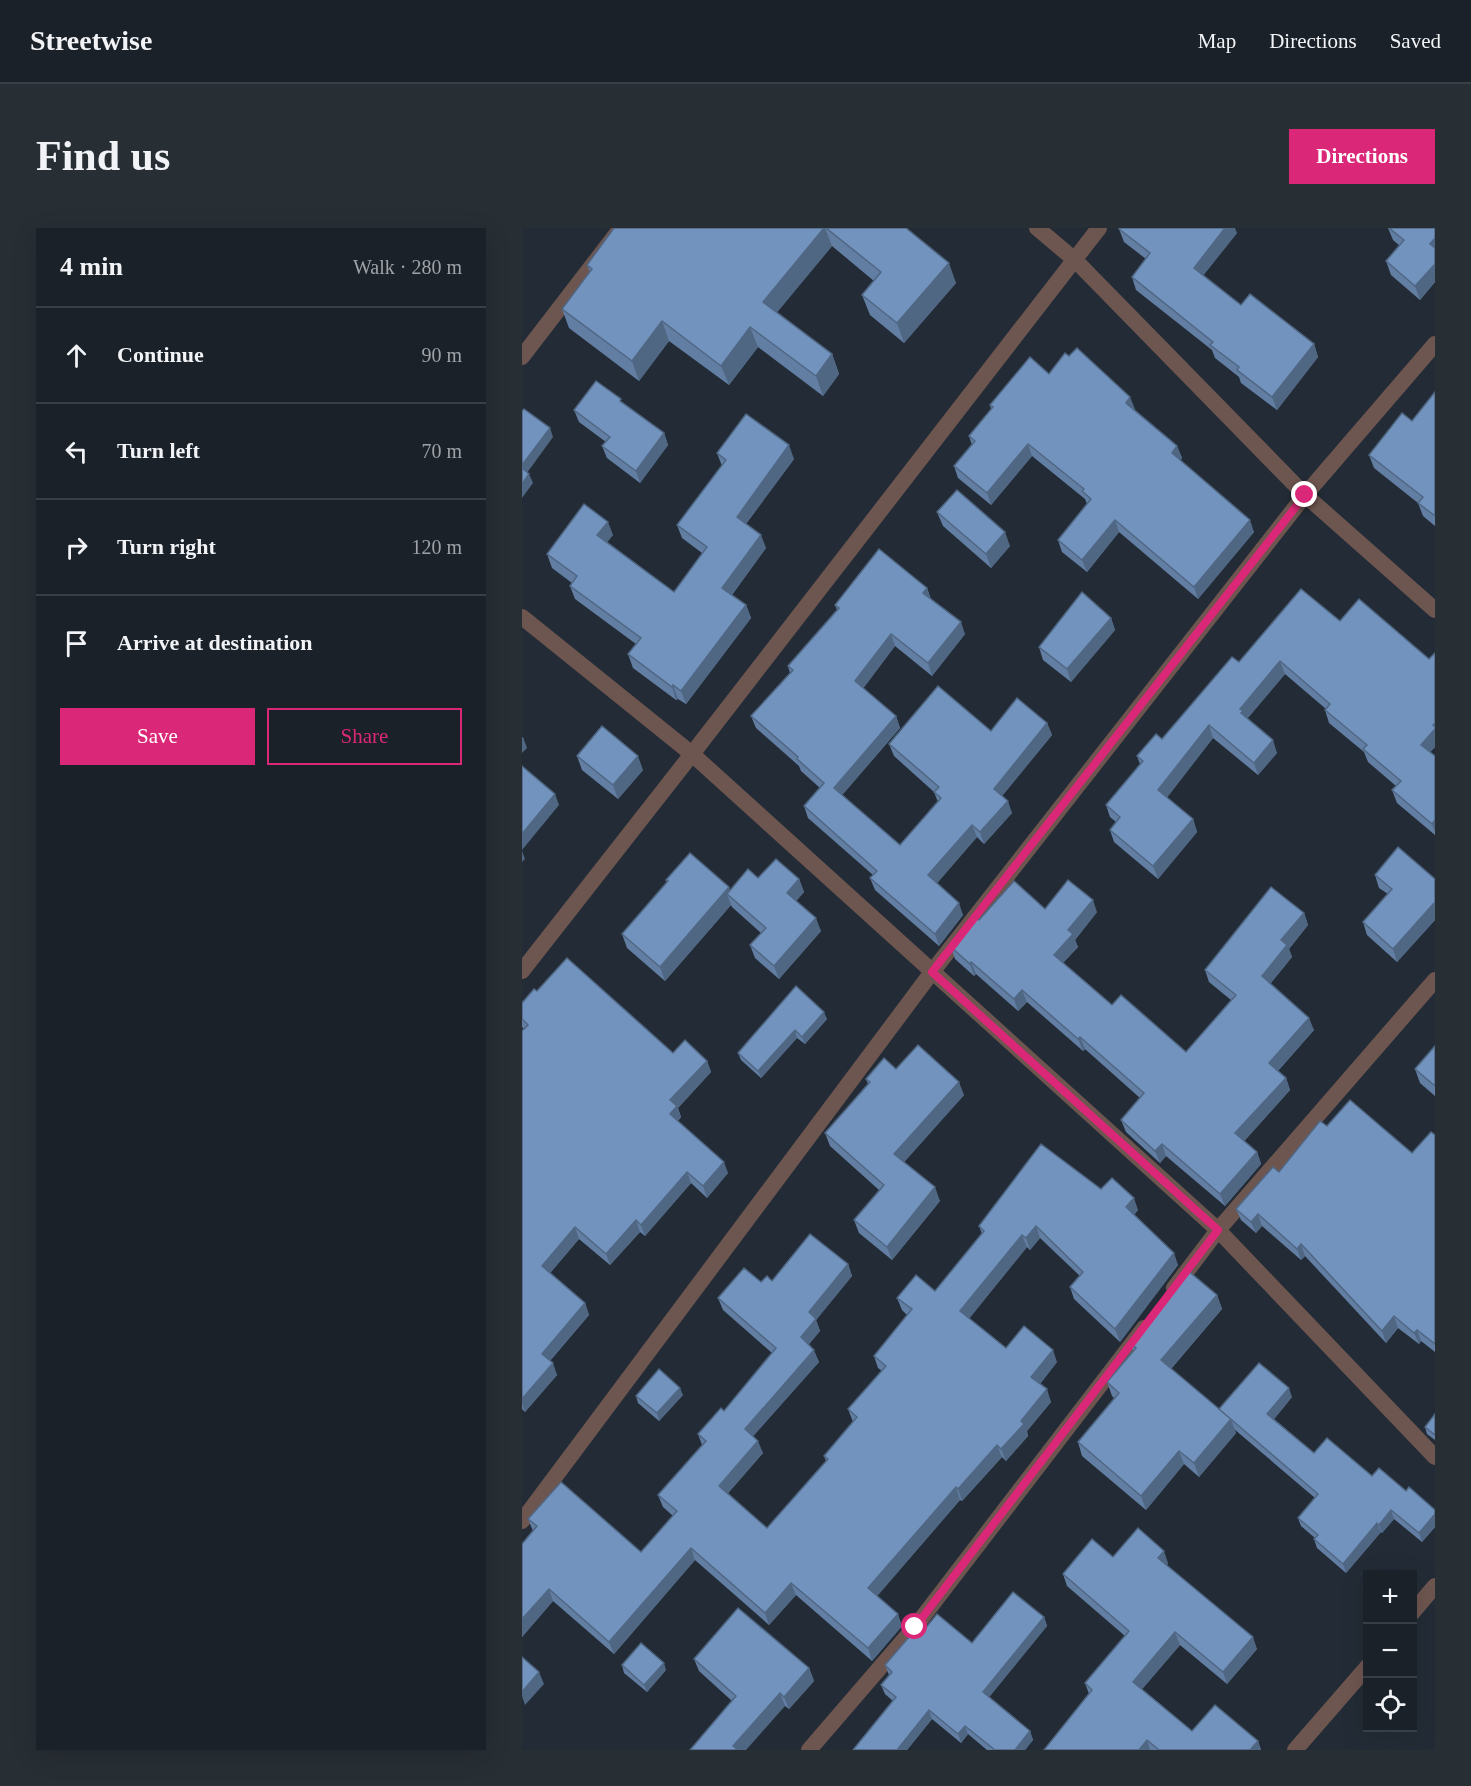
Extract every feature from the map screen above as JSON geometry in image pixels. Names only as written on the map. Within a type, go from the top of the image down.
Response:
[{"type":"street","points":[[522,357],[621,228]]},
{"type":"street","points":[[1037,228],[1075,260],[1305,495],[1435,610]]},
{"type":"street","points":[[522,971],[1099,228]]},
{"type":"street","points":[[522,1521],[932,972],[1305,495],[1435,344]]},
{"type":"street","points":[[522,617],[692,754],[1218,1230],[1435,1457]]},
{"type":"street","points":[[1167,1296],[1218,1230],[1435,980]]},
{"type":"street","points":[[809,1750],[915,1627],[1153,1315]]},
{"type":"street","points":[[1417,1608],[1435,1586]]},
{"type":"street","points":[[1295,1750],[1363,1672]]},
{"type":"building","points":[[614,228],[824,228],[763,302],[832,354],[816,376],[750,327],[721,366],[662,321],[632,361],[562,309],[592,269],[587,265]]},
{"type":"building","points":[[826,228],[906,228],[949,263],[897,323],[862,295],[881,272]]},
{"type":"building","points":[[1119,228],[1225,228],[1194,268],[1241,305],[1250,294],[1314,344],[1272,397],[1237,370],[1239,367],[1210,345],[1213,342],[1132,277],[1150,253]]},
{"type":"building","points":[[1389,228],[1435,228],[1435,238],[1430,244],[1435,248],[1435,264],[1415,286],[1386,261],[1404,240]]},
{"type":"building","points":[[1077,348],[1130,397],[1126,403],[1177,446],[1172,453],[1250,520],[1194,587],[1115,520],[1082,560],[1058,540],[1091,499],[1082,491],[1084,489],[1028,444],[987,493],[954,466],[975,441],[969,436],[993,407],[990,405],[1030,357],[1049,374],[1065,353],[1069,356]]},
{"type":"building","points":[[596,381],[664,433],[636,471],[602,446],[610,437],[574,410]]},
{"type":"building","points":[[1435,392],[1435,516],[1418,503],[1423,497],[1369,455],[1402,413],[1412,421]]},
{"type":"building","points":[[524,409],[550,428],[522,465],[522,411]]},
{"type":"building","points":[[746,414],[789,445],[737,517],[761,535],[722,588],[746,605],[681,691],[673,685],[672,687],[628,654],[641,638],[570,586],[577,576],[547,554],[584,504],[608,522],[597,535],[674,592],[707,547],[677,525],[726,460],[717,453]]},
{"type":"building","points":[[522,468],[529,474],[522,484]]},
{"type":"building","points":[[957,490],[1005,532],[986,554],[937,512]]},
{"type":"building","points":[[879,549],[927,588],[923,593],[961,622],[928,663],[891,634],[855,681],[896,716],[834,788],[900,845],[941,798],[934,792],[939,787],[889,744],[938,686],[991,731],[1017,698],[1047,723],[994,789],[1008,801],[980,832],[972,825],[928,875],[959,903],[935,934],[870,878],[877,871],[804,806],[824,783],[751,716],[793,670],[788,666],[839,608],[835,605]]},
{"type":"building","points":[[1301,589],[1340,621],[1359,599],[1429,659],[1435,653],[1435,723],[1433,725],[1435,729],[1421,745],[1435,756],[1435,820],[1432,824],[1392,790],[1401,781],[1363,749],[1367,745],[1325,710],[1330,704],[1280,661],[1240,709],[1243,711],[1241,713],[1273,740],[1254,763],[1209,725],[1158,790],[1193,819],[1153,866],[1110,830],[1120,817],[1106,805],[1143,761],[1137,756],[1156,734],[1162,739],[1232,657],[1239,662]]},
{"type":"building","points":[[1082,592],[1111,618],[1067,669],[1039,647]]},
{"type":"building","points":[[602,726],[638,756],[613,785],[577,756]]},
{"type":"building","points":[[522,766],[555,794],[522,834]]},
{"type":"building","points":[[1398,847],[1435,879],[1435,902],[1393,949],[1363,922],[1392,889],[1375,875]]},
{"type":"building","points":[[690,853],[729,887],[660,967],[622,934]]},
{"type":"building","points":[[776,859],[799,879],[787,893],[816,918],[774,966],[750,945],[766,928],[727,894],[748,869],[758,878]]},
{"type":"building","points":[[1068,880],[1093,900],[1068,930],[1073,934],[1054,955],[1112,1005],[1121,995],[1186,1052],[1236,995],[1205,970],[1271,887],[1304,913],[1281,940],[1287,945],[1262,976],[1309,1018],[1269,1063],[1286,1078],[1235,1133],[1257,1152],[1220,1194],[1162,1144],[1155,1151],[1121,1120],[1144,1093],[1022,990],[1014,999],[951,947],[975,916],[979,920],[1014,881],[1045,909]]},
{"type":"building","points":[[567,958],[673,1053],[685,1040],[707,1061],[670,1100],[677,1106],[670,1114],[724,1162],[703,1186],[687,1172],[641,1225],[636,1220],[606,1254],[575,1227],[542,1266],[585,1303],[542,1354],[553,1363],[522,1399],[522,1031],[528,1025],[522,1019],[522,1003],[534,989],[537,991]]},
{"type":"building","points":[[796,986],[824,1012],[802,1037],[795,1030],[758,1071],[738,1053]]},
{"type":"building","points":[[918,1045],[959,1082],[894,1154],[935,1187],[887,1247],[854,1220],[884,1185],[825,1133],[870,1082],[866,1079],[884,1058],[896,1069]]},
{"type":"building","points":[[1435,1046],[1435,1086],[1415,1069]]},
{"type":"building","points":[[1350,1100],[1412,1153],[1431,1132],[1435,1135],[1435,1344],[1417,1330],[1414,1333],[1394,1316],[1382,1331],[1301,1244],[1297,1249],[1258,1214],[1251,1222],[1236,1209],[1273,1167],[1279,1172],[1320,1121],[1327,1126]]},
{"type":"building","points":[[1041,1144],[1101,1189],[1112,1178],[1134,1198],[1126,1207],[1174,1253],[1115,1329],[1070,1287],[1083,1272],[1036,1226],[1026,1238],[1022,1235],[960,1311],[1006,1348],[1024,1326],[1053,1350],[1031,1377],[1047,1389],[1021,1421],[1024,1424],[1001,1449],[997,1445],[958,1489],[956,1487],[868,1588],[898,1614],[868,1648],[791,1583],[765,1613],[691,1548],[609,1642],[549,1589],[522,1619],[522,1544],[537,1526],[528,1519],[561,1482],[641,1552],[677,1511],[658,1495],[706,1441],[698,1434],[721,1408],[724,1411],[776,1348],[718,1298],[744,1268],[761,1282],[767,1276],[772,1281],[810,1234],[848,1264],[809,1312],[816,1319],[801,1337],[814,1350],[745,1429],[758,1441],[719,1486],[767,1528],[828,1459],[824,1456],[857,1417],[848,1409],[886,1366],[874,1356],[912,1309],[897,1298],[916,1275],[935,1291],[984,1231],[979,1226]]},
{"type":"building","points":[[1186,1269],[1217,1295],[1161,1360],[1231,1419],[1194,1463],[1179,1451],[1141,1496],[1078,1442],[1119,1393],[1107,1382],[1136,1348],[1130,1342]]},
{"type":"building","points":[[1259,1363],[1289,1388],[1267,1414],[1314,1453],[1327,1438],[1372,1476],[1379,1468],[1406,1491],[1409,1487],[1435,1510],[1435,1514],[1419,1533],[1391,1510],[1379,1525],[1377,1523],[1343,1564],[1314,1539],[1318,1535],[1298,1518],[1318,1494],[1219,1409]]},
{"type":"building","points":[[659,1369],[680,1388],[657,1413],[636,1396]]},
{"type":"building","points":[[1435,1414],[1435,1435],[1425,1427]]},
{"type":"building","points":[[1138,1528],[1164,1551],[1158,1558],[1253,1637],[1223,1672],[1175,1632],[1133,1682],[1192,1731],[1215,1705],[1258,1741],[1250,1750],[1159,1750],[1147,1740],[1139,1750],[1044,1750],[1092,1690],[1085,1683],[1129,1631],[1063,1574],[1092,1539],[1113,1557]]},
{"type":"building","points":[[1013,1592],[1044,1617],[983,1692],[1030,1731],[1015,1750],[995,1750],[965,1726],[958,1734],[929,1710],[897,1750],[853,1750],[896,1697],[881,1685],[892,1672],[885,1665],[915,1630],[920,1635],[937,1614],[972,1643]]},
{"type":"building","points":[[738,1608],[809,1668],[784,1697],[780,1693],[733,1746],[738,1750],[690,1750],[736,1696],[694,1659]]},
{"type":"building","points":[[641,1643],[664,1663],[644,1685],[622,1665]]},
{"type":"building","points":[[522,1657],[539,1672],[522,1692]]},
{"type":"route","points":[[915,1627],[1218,1230],[932,972],[1305,495]]}]
